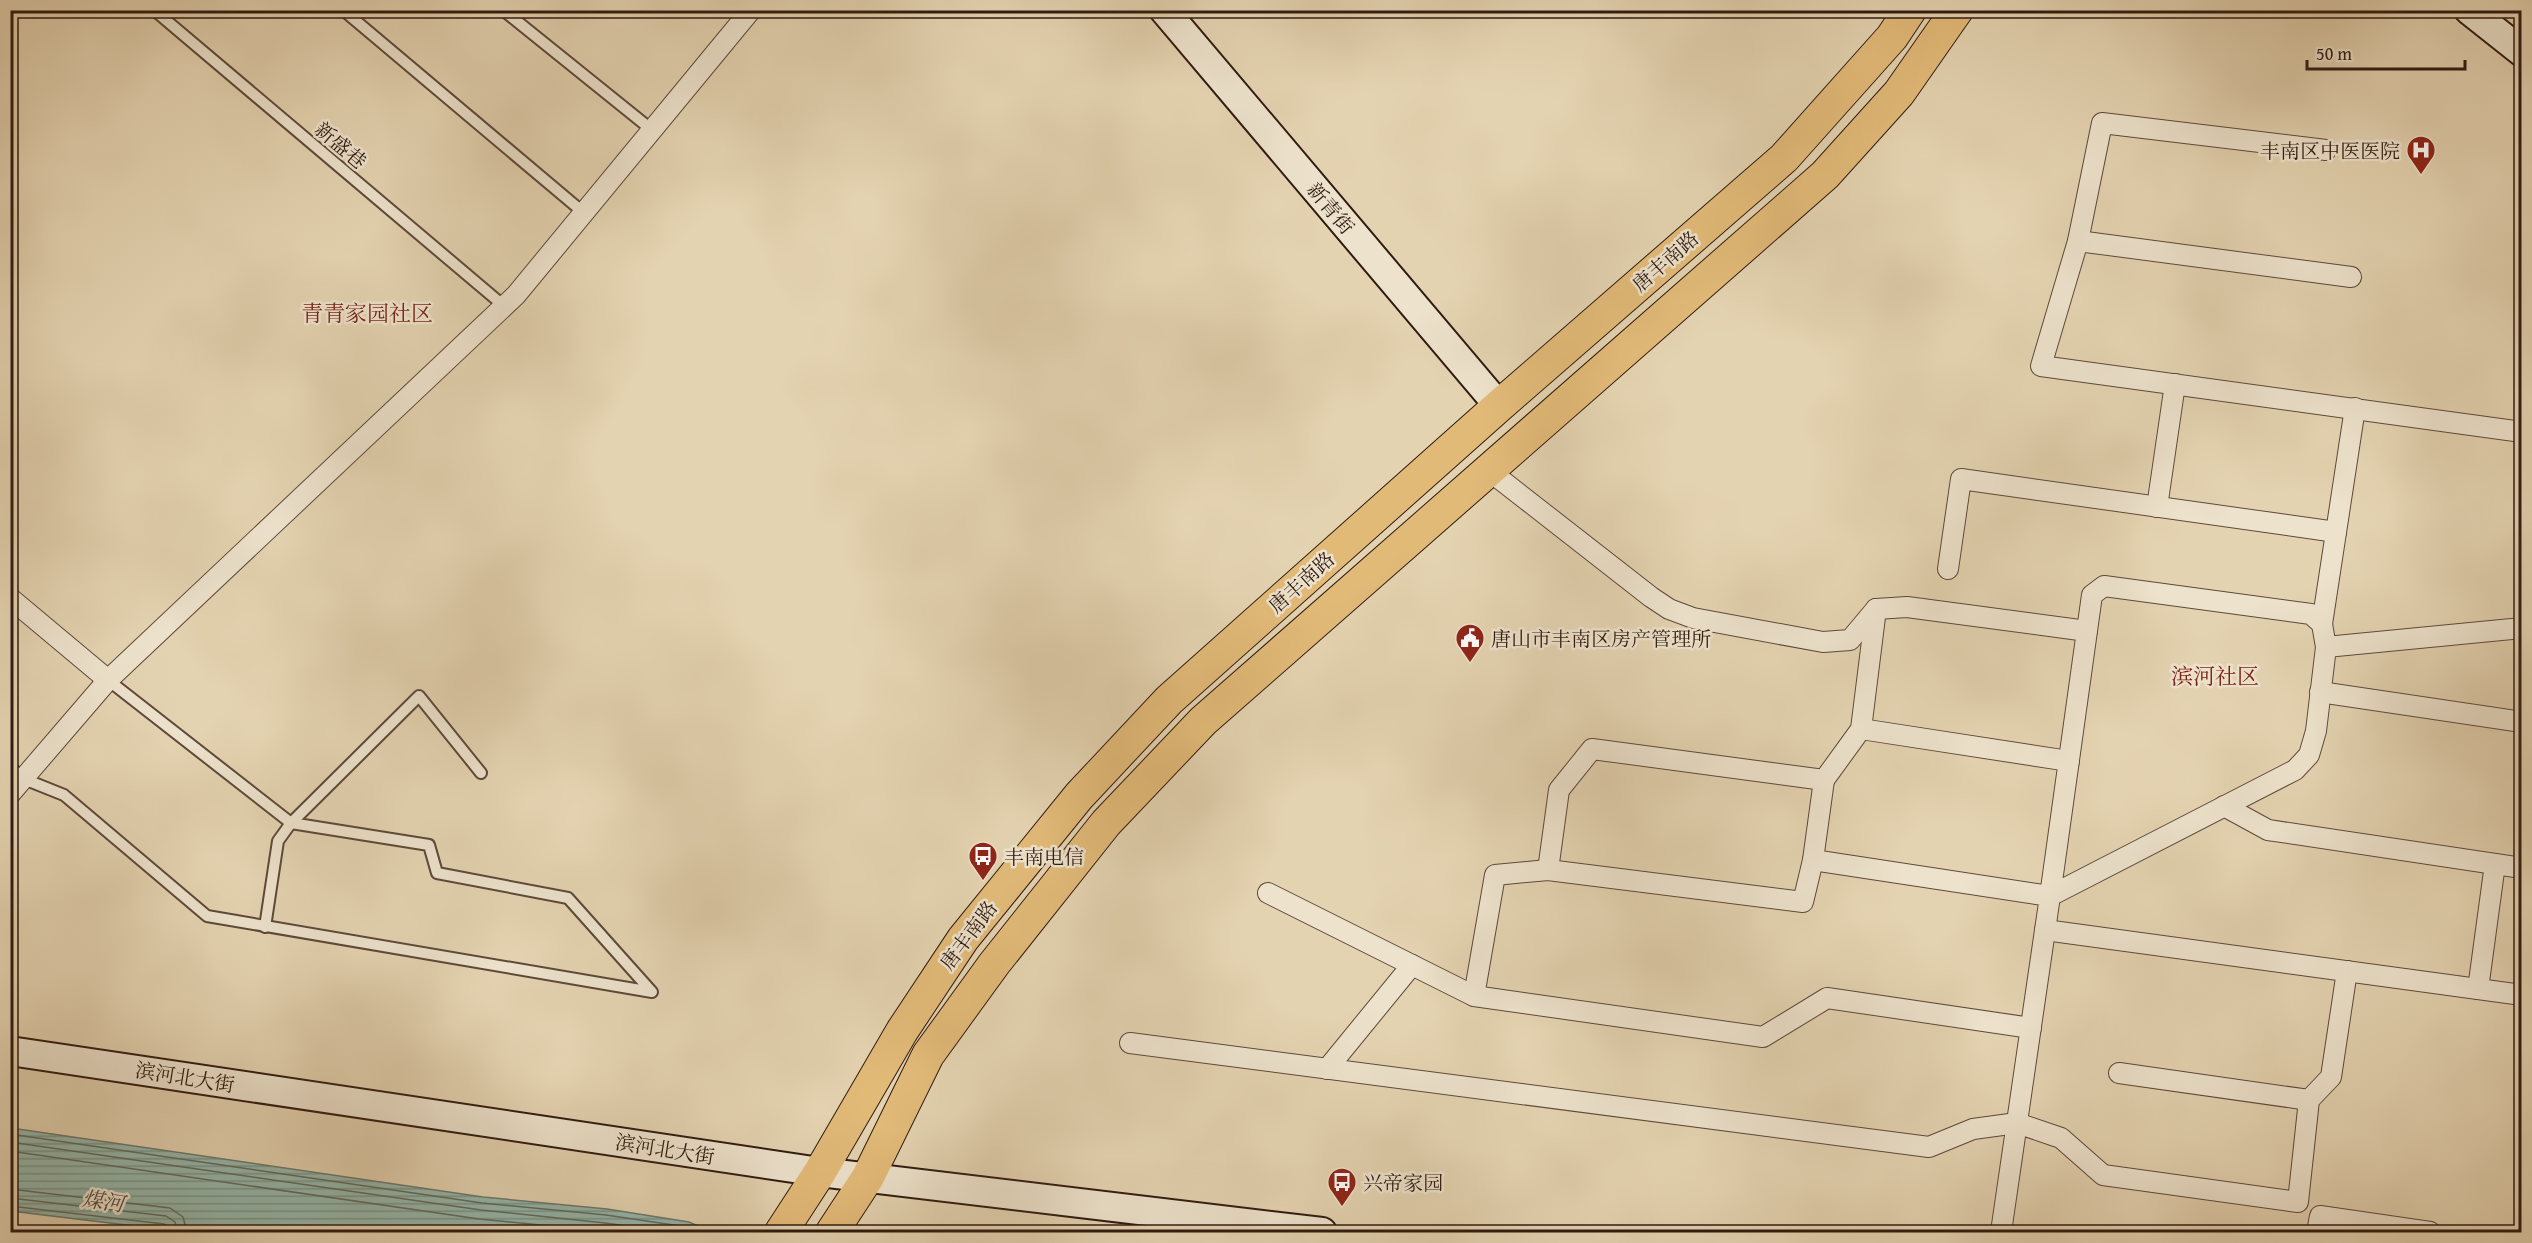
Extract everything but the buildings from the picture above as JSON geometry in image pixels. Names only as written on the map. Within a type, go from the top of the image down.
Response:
[{"type":"main road","name":"新青街","points":[[1164,10],[1498,406]]},
{"type":"main road","name":"唐丰南路","points":[[788,1222],[820,1172],[902,1031],[963,939],[1078,796],[1169,700],[1498,406],[1784,159],[1892,37],[1910,10]]},
{"type":"main road","name":"唐丰南路","points":[[835,1226],[868,1177],[928,1055],[994,964],[1106,823],[1203,722],[1825,175],[1899,93],[1957,10]]},
{"type":"main road","points":[[2469,10],[2520,43]]},
{"type":"main road","name":"滨河北大街","points":[[10,1051],[820,1172],[1323,1233]]},
{"type":"street","points":[[10,794],[17,773],[108,680],[504,306],[584,213],[751,10]]},
{"type":"street","points":[[2326,150],[2102,123],[2078,241],[2041,366],[2522,432]]},
{"type":"street","points":[[2078,241],[2351,277]]},
{"type":"street","points":[[2157,507],[2175,384]]},
{"type":"street","points":[[1813,861],[2050,896],[2295,770],[2309,754],[2316,731],[2326,647],[2322,624],[2355,408]]},
{"type":"street","points":[[1487,470],[1652,597],[1669,609],[1693,618],[1823,642],[1850,640],[1876,609],[1907,607],[2087,631]]},
{"type":"street","points":[[1948,569],[1961,479],[2336,532]]},
{"type":"street","points":[[2001,1233],[2092,595],[2104,586],[2311,614],[2322,624]]},
{"type":"street","points":[[10,598],[108,680]]},
{"type":"street","points":[[1474,996],[1496,875],[1548,870],[1803,902],[1813,861],[1824,780],[1861,729],[1876,609]]},
{"type":"street","points":[[2326,647],[2522,628]]},
{"type":"street","points":[[2320,692],[2522,722]]},
{"type":"street","points":[[1861,729],[2069,761]]},
{"type":"street","points":[[1548,870],[1559,790],[1592,749],[1824,780]]},
{"type":"street","points":[[2224,806],[2268,830],[2522,868]]},
{"type":"street","points":[[2478,989],[2496,864]]},
{"type":"street","points":[[1268,893],[1474,996],[1762,1037],[1827,998],[2031,1028]]},
{"type":"street","points":[[2045,930],[2522,995]]},
{"type":"street","points":[[1327,1069],[1412,965]]},
{"type":"street","points":[[1130,1043],[1929,1147],[1973,1129],[2017,1123],[2061,1138],[2103,1175],[2298,1202],[2308,1100],[2331,1077],[2347,971]]},
{"type":"street","points":[[2119,1073],[2308,1100]]},
{"type":"street","points":[[2317,1233],[2320,1216],[2430,1233]]},
{"type":"lane","name":"新盛巷","points":[[154,10],[504,306]]},
{"type":"lane","points":[[343,10],[584,213]]},
{"type":"lane","points":[[503,10],[652,130]]},
{"type":"lane","points":[[17,773],[64,795],[207,916],[652,993],[568,898],[437,873],[429,845],[291,823],[108,680]]},
{"type":"lane","points":[[265,927],[278,841],[291,823],[419,696],[481,773]]},
{"type":"water","name":"煤河","points":[[11,1128],[483,1197],[607,1209],[689,1222],[712,1232],[184,1232],[11,1211]]},
{"type":"place","name":"丰南区中医医院","points":[[2421,176]]},
{"type":"place","name":"唐山市丰南区房产管理所","points":[[1470,664]]},
{"type":"place","name":"丰南电信","points":[[983,882]]},
{"type":"place","name":"兴帝家园","points":[[1342,1208]]},
{"type":"district","name":"青青家园社区","points":[[367,313]]},
{"type":"district","name":"滨河社区","points":[[2215,676]]}]
